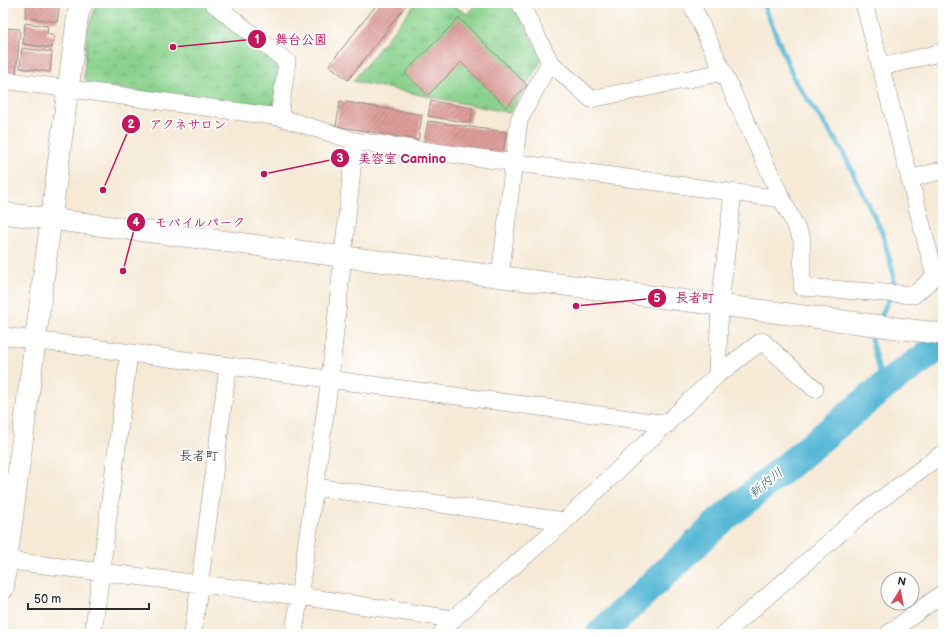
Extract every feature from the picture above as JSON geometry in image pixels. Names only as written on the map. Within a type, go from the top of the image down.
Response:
[{"type":"street","points":[[3,589],[5,560],[34,340],[78,14],[82,3]]},
{"type":"street","points":[[214,3],[287,62],[279,117]]},
{"type":"street","points":[[520,3],[550,62],[591,99],[724,72]]},
{"type":"street","points":[[691,3],[802,239],[802,287],[914,295],[935,276],[864,3]]},
{"type":"street","points":[[881,67],[943,52]]},
{"type":"street","points":[[500,277],[519,120],[550,62]]},
{"type":"street","points":[[3,80],[279,117],[355,141],[782,199]]},
{"type":"street","points":[[294,634],[330,379],[355,141]]},
{"type":"street","points":[[910,179],[943,170]]},
{"type":"street","points":[[717,375],[720,304],[733,193]]},
{"type":"street","points":[[3,213],[720,304],[943,334]]},
{"type":"street","points":[[3,336],[668,424]]},
{"type":"street","points":[[441,634],[453,619],[565,521],[668,424],[717,375],[762,341],[815,389]]},
{"type":"street","points":[[93,634],[129,353]]},
{"type":"street","points":[[194,634],[228,366]]},
{"type":"street","points":[[724,634],[864,512],[943,453]]},
{"type":"street","points":[[315,488],[565,521]]},
{"type":"street","points":[[5,560],[299,596],[453,619]]},
{"type":"street","points":[[888,634],[943,593]]},
{"type":"green space","points":[[97,3],[205,3],[279,63],[274,104],[266,109],[89,84],[84,78],[87,31]]},
{"type":"green space","points":[[416,3],[449,3],[467,14],[477,3],[512,3],[542,59],[510,113],[353,81]]},
{"type":"building","points":[[27,3],[60,3],[57,22],[25,17]]},
{"type":"building","points":[[378,3],[408,3],[348,80],[329,65]]},
{"type":"building","points":[[459,18],[527,85],[506,107],[461,62],[428,95],[405,73]]},
{"type":"building","points":[[25,23],[48,26],[47,34],[54,36],[52,48],[23,44]]},
{"type":"building","points":[[3,28],[20,29],[16,75],[3,74]]},
{"type":"building","points":[[22,48],[52,52],[50,72],[20,68]]},
{"type":"building","points":[[340,101],[422,115],[418,140],[336,126]]},
{"type":"building","points":[[431,101],[473,108],[470,123],[428,116]]},
{"type":"building","points":[[428,121],[506,132],[503,154],[424,143]]},
{"type":"waterway","points":[[763,3],[795,81],[841,148],[882,232],[893,272],[894,288],[879,321]]},
{"type":"waterway","points":[[875,330],[871,339],[883,387]]},
{"type":"waterway","name":"新内川","points":[[600,634],[718,523],[883,387],[943,344]]},
{"type":"place","name":"舞台公園","points":[[173,47]]},
{"type":"place","name":"美容室 Camino","points":[[264,174]]},
{"type":"place","name":"アクネサロン","points":[[103,190]]},
{"type":"place","name":"モバイルパーク","points":[[123,271]]},
{"type":"place","name":"長者町","points":[[576,306]]},
{"type":"district","name":"長者町","points":[[199,456]]}]
